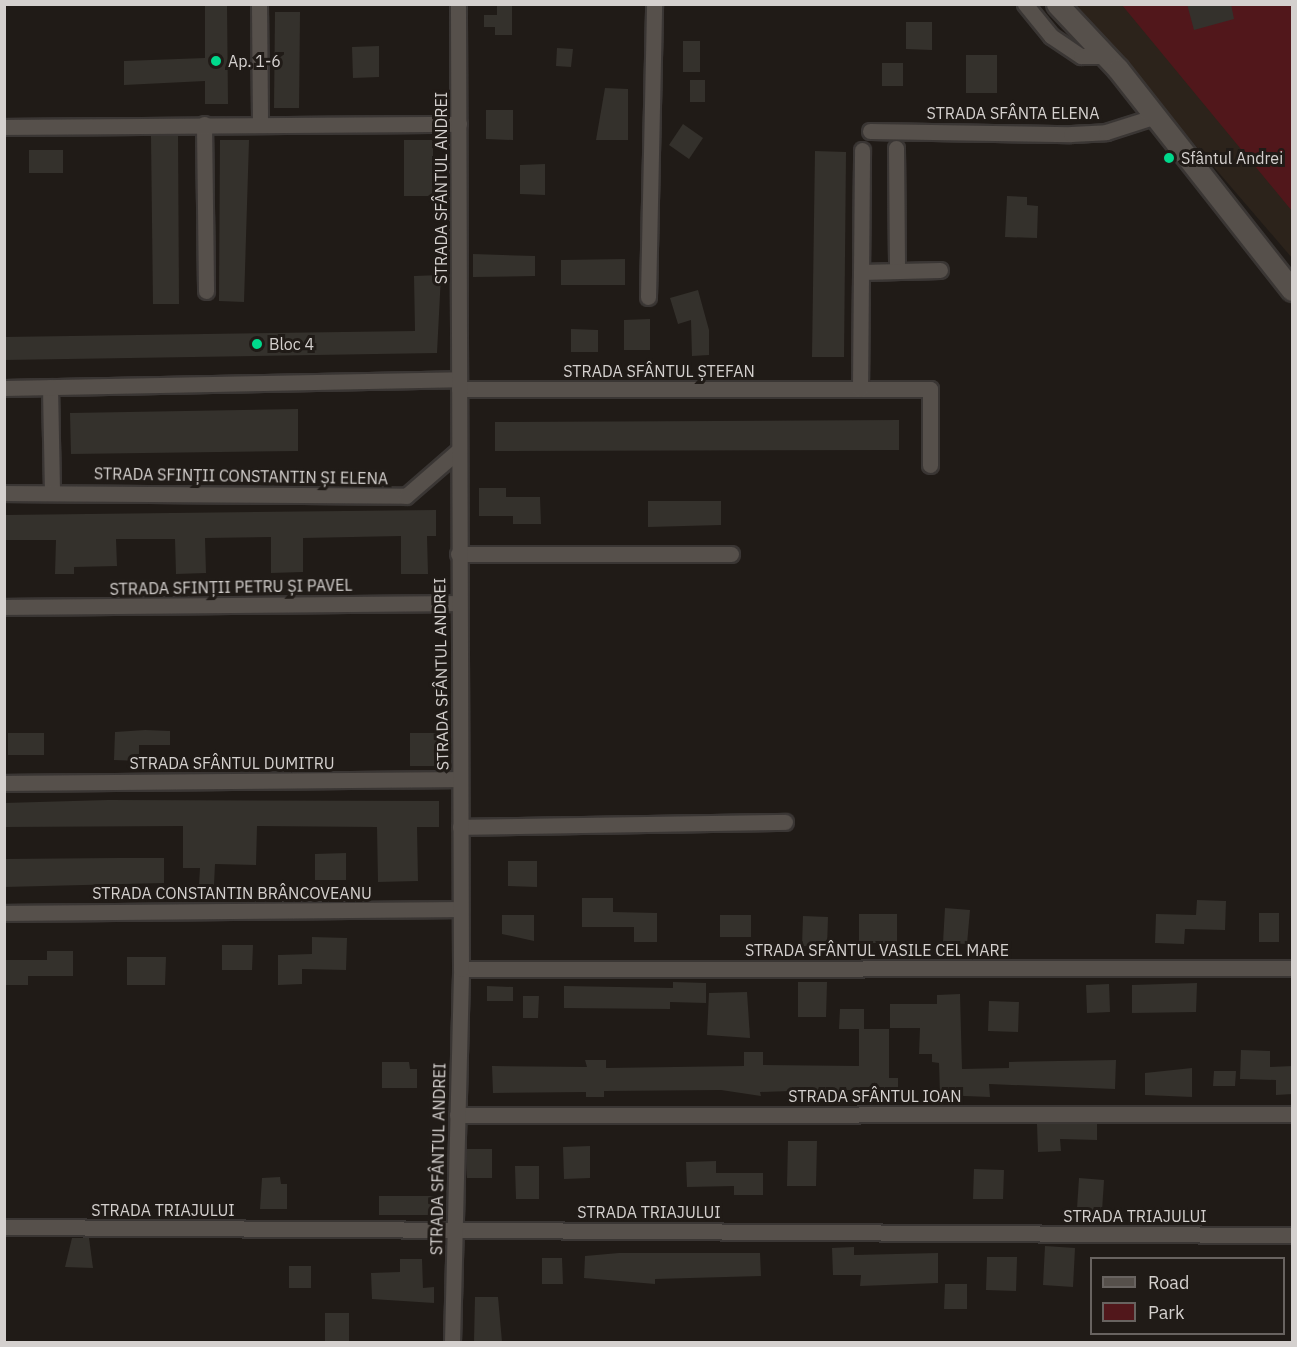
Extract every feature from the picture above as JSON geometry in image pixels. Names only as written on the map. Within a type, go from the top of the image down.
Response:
[{"type":"main road","points":[[1057,4],[1106,56],[1293,290]]},
{"type":"street","points":[[259,4],[260,124]]},
{"type":"street","name":"STRADA SFÂNTUL ANDREI","points":[[452,1342],[461,969],[458,603],[458,4]]},
{"type":"street","points":[[648,297],[654,4]]},
{"type":"street","points":[[1025,4],[1051,36],[1081,56],[1106,56]]},
{"type":"street","name":"STRADA SFÂNTA ELENA","points":[[870,131],[1071,134],[1106,132],[1153,117]]},
{"type":"street","points":[[204,124],[206,291]]},
{"type":"street","points":[[4,127],[459,124]]},
{"type":"street","points":[[896,148],[897,271]]},
{"type":"street","points":[[860,389],[862,150]]},
{"type":"street","points":[[861,272],[940,270]]},
{"type":"street","points":[[4,388],[459,384]]},
{"type":"street","name":"STRADA SFÂNTUL ȘTEFAN","points":[[459,384],[930,388],[930,465]]},
{"type":"street","points":[[50,387],[52,493]]},
{"type":"street","name":"STRADA SFINȚII CONSTANTIN ȘI ELENA","points":[[4,493],[406,496],[459,450]]},
{"type":"street","points":[[458,554],[731,554]]},
{"type":"street","name":"STRADA SFINȚII PETRU ȘI PAVEL","points":[[4,607],[458,603]]},
{"type":"street","name":"STRADA SFÂNTUL DUMITRU","points":[[4,783],[460,779]]},
{"type":"street","points":[[460,827],[785,822]]},
{"type":"street","name":"STRADA CONSTANTIN BRÂNCOVEANU","points":[[4,913],[459,909]]},
{"type":"street","name":"STRADA SFÂNTUL VASILE CEL MARE","points":[[461,969],[1293,968]]},
{"type":"street","name":"STRADA SFÂNTUL IOAN","points":[[457,1115],[1293,1114]]},
{"type":"street","name":"STRADA TRIAJULUI","points":[[4,1227],[1293,1235]]},
{"type":"shaded area","points":[[1075,5],[1292,5],[1292,258]]},
{"type":"green space","points":[[1122,5],[1292,5],[1292,211]]},
{"type":"building","points":[[205,4],[227,4],[228,104],[205,104],[205,81],[124,85],[124,61],[205,58]]},
{"type":"building","points":[[497,4],[512,4],[512,35],[495,35],[495,27],[484,27],[484,15],[497,15]]},
{"type":"building","points":[[1187,4],[1231,4],[1234,19],[1194,30]]},
{"type":"building","points":[[275,12],[300,12],[299,108],[274,108]]},
{"type":"building","points":[[906,22],[932,22],[932,50],[906,49]]},
{"type":"building","points":[[683,41],[700,41],[700,72],[683,72]]},
{"type":"building","points":[[379,46],[379,77],[353,78],[352,47]]},
{"type":"building","points":[[557,48],[573,49],[571,67],[556,66]]},
{"type":"building","points":[[966,55],[997,55],[997,93],[966,93]]},
{"type":"building","points":[[882,63],[903,63],[903,86],[882,86]]},
{"type":"building","points":[[690,80],[705,80],[705,102],[690,102]]},
{"type":"building","points":[[605,88],[628,89],[628,140],[596,140]]},
{"type":"building","points":[[486,110],[513,110],[513,140],[486,139]]},
{"type":"building","points":[[683,124],[703,138],[689,159],[669,145]]},
{"type":"building","points":[[151,136],[178,136],[179,304],[153,304]]},
{"type":"building","points":[[220,140],[249,140],[244,302],[219,301]]},
{"type":"building","points":[[404,140],[433,140],[433,196],[404,196]]},
{"type":"building","points":[[29,150],[63,150],[63,173],[29,173]]},
{"type":"building","points":[[815,151],[846,152],[844,357],[812,357]]},
{"type":"building","points":[[545,164],[545,195],[520,194],[520,165]]},
{"type":"building","points":[[1007,196],[1027,197],[1027,205],[1038,206],[1037,238],[1005,237]]},
{"type":"building","points":[[473,254],[535,256],[535,276],[473,277]]},
{"type":"building","points":[[625,259],[625,285],[561,285],[561,260]]},
{"type":"building","points":[[441,275],[437,353],[4,360],[4,337],[415,331],[414,276]]},
{"type":"building","points":[[698,290],[709,330],[709,355],[692,356],[691,320],[678,324],[670,298]]},
{"type":"building","points":[[650,319],[650,350],[624,350],[624,320]]},
{"type":"building","points":[[571,329],[598,330],[598,352],[571,352]]},
{"type":"building","points":[[298,409],[298,451],[71,454],[70,413]]},
{"type":"building","points":[[899,420],[899,450],[495,451],[495,422]]},
{"type":"building","points":[[479,488],[506,488],[506,497],[540,497],[541,524],[513,524],[513,516],[479,516]]},
{"type":"building","points":[[648,501],[721,501],[721,525],[648,527]]},
{"type":"building","points":[[436,510],[436,536],[427,536],[428,574],[401,574],[401,536],[303,538],[303,572],[271,573],[271,537],[205,538],[206,573],[176,574],[175,539],[116,539],[117,566],[74,567],[74,574],[55,574],[56,540],[4,540],[4,515]]},
{"type":"building","points":[[170,731],[170,745],[139,745],[139,761],[114,760],[115,732]]},
{"type":"building","points":[[8,733],[44,733],[44,755],[8,755]]},
{"type":"building","points":[[410,733],[438,733],[438,766],[410,766]]},
{"type":"building","points":[[108,800],[439,801],[439,827],[417,827],[418,881],[378,882],[377,827],[257,826],[256,865],[215,864],[214,885],[199,885],[200,868],[183,868],[183,826],[4,827],[4,803]]},
{"type":"building","points":[[346,853],[346,880],[315,880],[315,854]]},
{"type":"building","points":[[164,858],[164,883],[4,887],[4,859]]},
{"type":"building","points":[[508,861],[537,861],[537,887],[508,886]]},
{"type":"building","points":[[582,898],[613,898],[613,912],[657,913],[657,942],[634,942],[634,927],[582,927]]},
{"type":"building","points":[[1197,900],[1226,901],[1225,930],[1185,929],[1184,944],[1155,943],[1156,914],[1196,915]]},
{"type":"building","points":[[945,908],[970,910],[967,944],[943,943]]},
{"type":"building","points":[[1259,913],[1279,913],[1279,942],[1259,942]]},
{"type":"building","points":[[859,914],[897,914],[897,943],[859,943]]},
{"type":"building","points":[[502,915],[534,915],[534,941],[502,934]]},
{"type":"building","points":[[720,915],[751,915],[751,937],[720,937]]},
{"type":"building","points":[[803,916],[828,917],[827,947],[802,946]]},
{"type":"building","points":[[312,937],[347,938],[346,970],[302,969],[302,984],[278,985],[278,955],[312,954]]},
{"type":"building","points":[[222,945],[253,945],[252,970],[222,970]]},
{"type":"building","points":[[47,951],[73,951],[73,976],[28,976],[28,985],[4,985],[4,960],[47,960]]},
{"type":"building","points":[[127,957],[166,957],[165,985],[127,985]]},
{"type":"building","points":[[673,982],[706,983],[706,1003],[670,1002],[670,1009],[564,1008],[564,986],[673,988]]},
{"type":"building","points":[[798,982],[827,982],[826,1017],[798,1017]]},
{"type":"building","points":[[1197,983],[1196,1012],[1132,1013],[1132,985]]},
{"type":"building","points":[[1109,984],[1110,1012],[1087,1013],[1086,985]]},
{"type":"building","points":[[487,986],[513,987],[513,1001],[487,1001]]},
{"type":"building","points":[[747,992],[750,1038],[707,1035],[709,993]]},
{"type":"building","points":[[960,994],[962,1069],[1009,1068],[1009,1062],[1116,1060],[1115,1089],[989,1084],[990,1097],[940,1095],[939,1063],[932,1062],[932,1054],[919,1054],[920,1028],[890,1028],[890,1004],[937,1004],[937,995]]},
{"type":"building","points":[[523,996],[539,996],[538,1018],[523,1018]]},
{"type":"building","points":[[989,1001],[1019,1002],[1018,1032],[988,1031]]},
{"type":"building","points":[[840,1009],[864,1009],[864,1029],[839,1029]]},
{"type":"building","points":[[859,1029],[889,1029],[889,1078],[898,1078],[898,1098],[871,1098],[871,1090],[840,1090],[840,1096],[821,1096],[821,1090],[760,1092],[761,1096],[721,1090],[604,1091],[604,1097],[586,1097],[586,1092],[493,1093],[492,1066],[587,1067],[585,1060],[606,1060],[606,1068],[744,1066],[744,1052],[763,1052],[763,1065],[859,1066]]},
{"type":"building","points":[[1241,1050],[1270,1051],[1270,1067],[1293,1066],[1293,1094],[1276,1095],[1276,1080],[1240,1079]]},
{"type":"building","points":[[382,1062],[409,1062],[410,1069],[417,1069],[417,1088],[382,1088]]},
{"type":"building","points":[[1192,1068],[1192,1097],[1145,1095],[1145,1073]]},
{"type":"building","points":[[1214,1071],[1236,1071],[1235,1086],[1213,1086]]},
{"type":"building","points":[[1037,1124],[1097,1124],[1097,1140],[1060,1139],[1061,1151],[1038,1152]]},
{"type":"building","points":[[788,1141],[817,1141],[816,1186],[787,1186]]},
{"type":"building","points":[[590,1146],[590,1178],[564,1179],[563,1147]]},
{"type":"building","points":[[467,1149],[492,1149],[492,1178],[467,1178]]},
{"type":"building","points":[[716,1161],[716,1173],[763,1173],[763,1195],[734,1195],[734,1186],[687,1187],[686,1162]]},
{"type":"building","points":[[515,1166],[539,1166],[539,1199],[516,1199]]},
{"type":"building","points":[[974,1169],[1004,1170],[1003,1199],[973,1199]]},
{"type":"building","points":[[280,1177],[281,1184],[287,1184],[287,1209],[260,1209],[262,1178]]},
{"type":"building","points":[[1079,1178],[1104,1180],[1102,1211],[1077,1209]]},
{"type":"building","points":[[379,1196],[434,1196],[433,1215],[379,1215]]},
{"type":"building","points":[[72,1238],[89,1238],[93,1268],[65,1267]]},
{"type":"building","points":[[1045,1246],[1075,1248],[1073,1287],[1043,1285]]},
{"type":"building","points":[[854,1247],[854,1255],[938,1253],[938,1283],[860,1286],[861,1275],[833,1275],[832,1248]]},
{"type":"building","points":[[619,1253],[760,1253],[761,1276],[655,1279],[655,1284],[584,1278],[585,1256]]},
{"type":"building","points":[[987,1257],[1017,1257],[1016,1291],[986,1290]]},
{"type":"building","points":[[542,1258],[562,1258],[563,1284],[542,1284]]},
{"type":"building","points":[[400,1259],[422,1259],[423,1288],[434,1287],[434,1303],[372,1299],[371,1273],[400,1272]]},
{"type":"building","points":[[289,1266],[311,1266],[311,1288],[289,1288]]},
{"type":"building","points":[[945,1284],[967,1284],[967,1309],[944,1309]]},
{"type":"building","points":[[475,1297],[498,1297],[502,1342],[474,1342]]},
{"type":"building","points":[[325,1313],[349,1313],[349,1342],[325,1342]]},
{"type":"place","name":"Ap. 1-6","points":[[216,61]]},
{"type":"place","name":"Sfântul Andrei","points":[[1169,158]]},
{"type":"place","name":"Bloc 4","points":[[257,344]]}]
